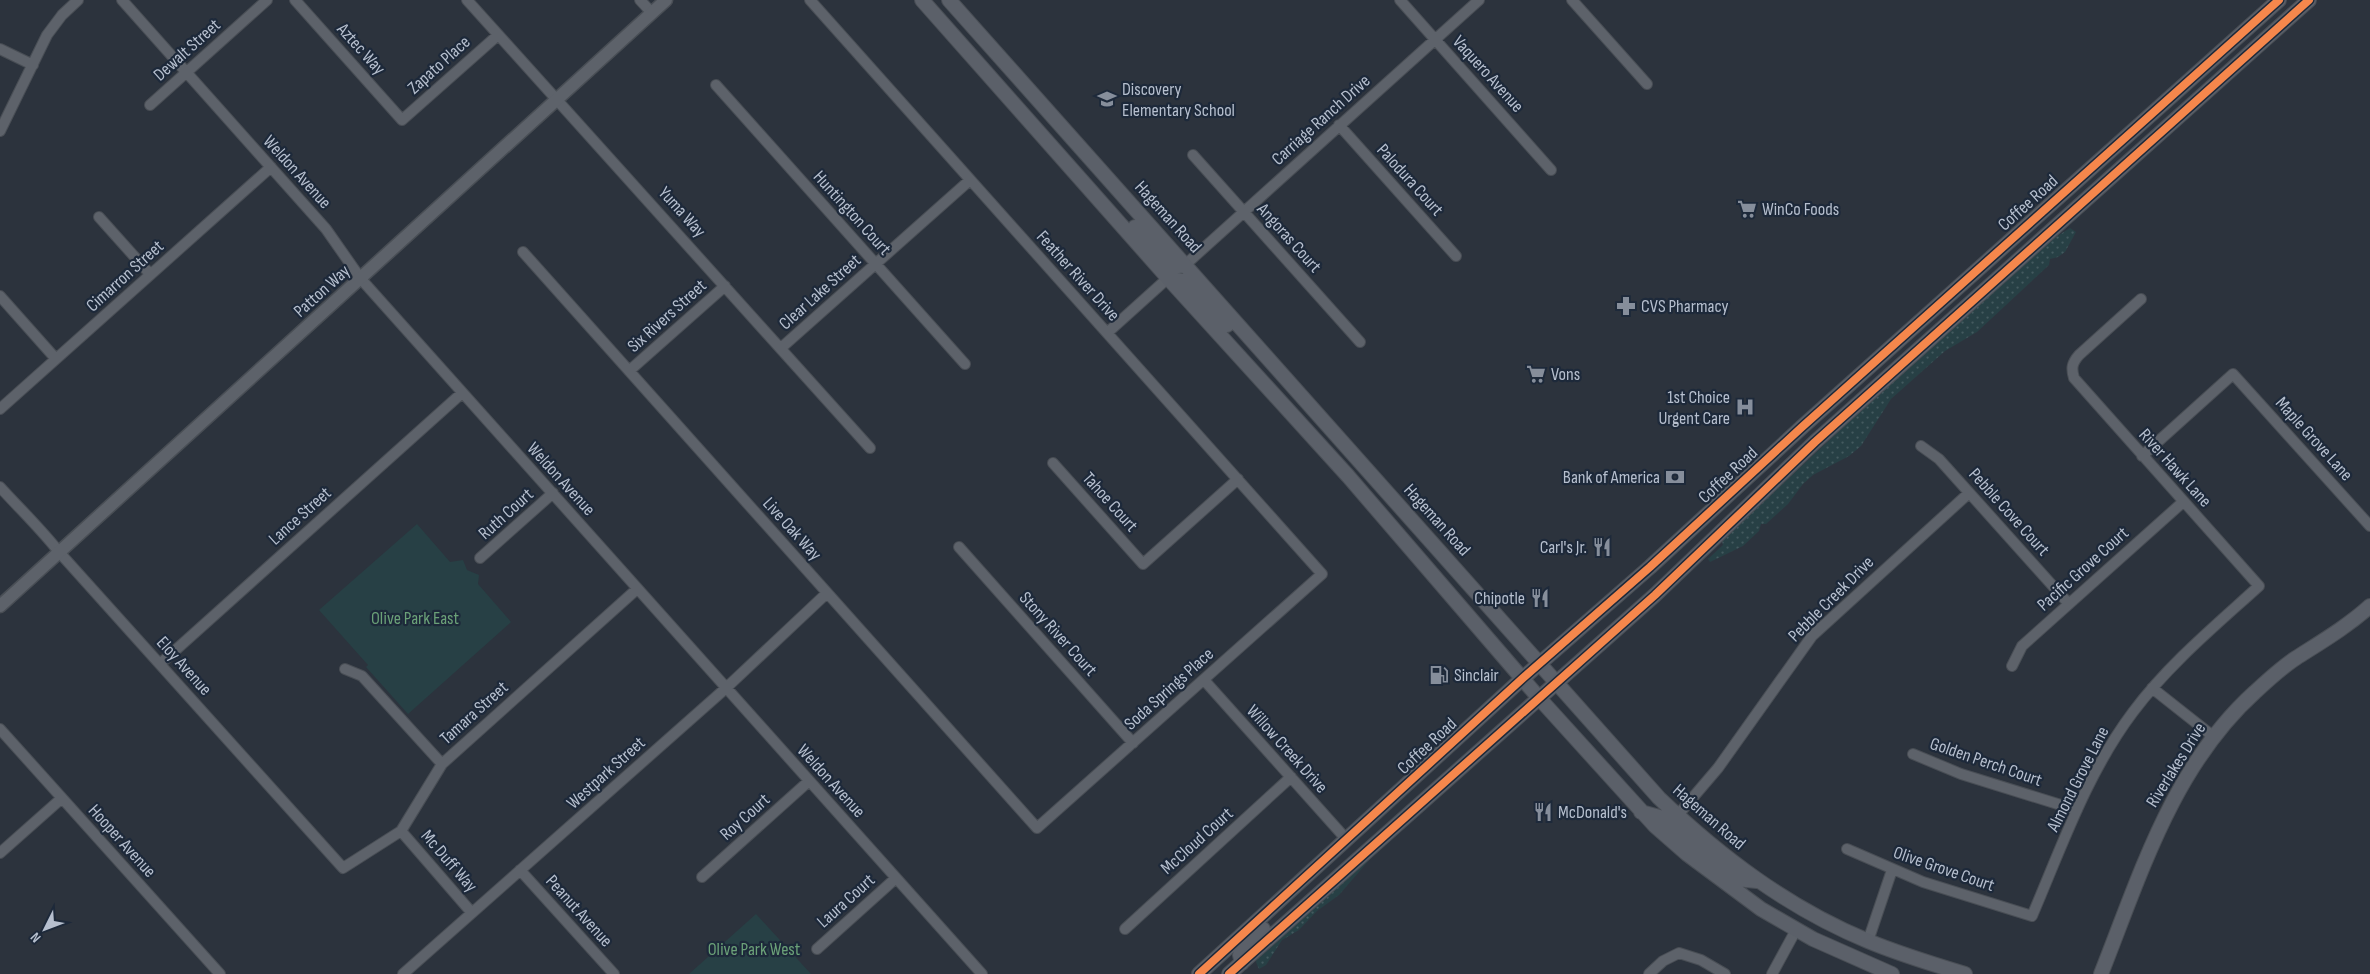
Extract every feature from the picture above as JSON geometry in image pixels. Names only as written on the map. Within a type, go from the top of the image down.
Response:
[{"type":"main road","points":[[922,0],[1168,278],[1348,476],[1539,698],[1641,812],[1687,854],[1761,909],[1796,930],[1892,974]]},
{"type":"main road","name":"Coffee Road","points":[[1199,974],[1523,678],[2279,0]]},
{"type":"main road","name":"Coffee Road","points":[[1230,974],[1558,682],[1655,594],[1740,512],[1851,410],[2309,0]]},
{"type":"main road","name":"Hageman Road","points":[[955,2],[1254,345],[1677,816],[1705,841],[1757,881],[1809,913],[1868,941],[1965,974]]},
{"type":"main road","points":[[1111,213],[1131,222],[1171,267],[1185,264]]},
{"type":"main road","points":[[1168,278],[1183,281],[1220,319],[1254,345]]},
{"type":"main road","points":[[1348,476],[1371,492],[1412,535],[1428,537]]},
{"type":"main road","name":"Riverlakes Drive","points":[[2101,974],[2168,809],[2186,776],[2214,737],[2254,693],[2275,674],[2358,617],[2370,606]]},
{"type":"main road","points":[[1641,812],[1663,818],[1710,861],[1736,879],[1757,881]]},
{"type":"main road","points":[[1242,963],[1240,955],[1245,947],[1302,894],[1303,880]]},
{"type":"main road","points":[[1796,930],[1821,934],[1847,944],[1868,941]]},
{"type":"street","points":[[0,131],[54,25],[78,0]]},
{"type":"street","name":"Weldon Avenue","points":[[122,0],[326,229],[361,279],[982,974]]},
{"type":"street","name":"Dewalt Street","points":[[150,105],[267,0]]},
{"type":"street","name":"Aztec Way","points":[[295,0],[402,120]]},
{"type":"street","name":"Yuma Way","points":[[467,0],[870,448]]},
{"type":"street","points":[[640,0],[652,14]]},
{"type":"street","name":"Patton Way","points":[[0,606],[666,0]]},
{"type":"street","name":"Feather River Drive","points":[[810,0],[1322,574]]},
{"type":"street","name":"Vaquero Avenue","points":[[1400,0],[1551,170]]},
{"type":"street","name":"Carriage Ranch Drive","points":[[1185,264],[1479,0]]},
{"type":"street","points":[[1572,0],[1647,84]]},
{"type":"street","name":"Zapato Place","points":[[402,120],[498,35]]},
{"type":"street","points":[[0,49],[32,65]]},
{"type":"street","name":"Huntington Court","points":[[716,85],[965,364]]},
{"type":"street","name":"Palodura Court","points":[[1339,125],[1456,256]]},
{"type":"street","name":"Angoras Court","points":[[1194,155],[1360,342]]},
{"type":"street","name":"Cimarron Street","points":[[0,409],[271,167]]},
{"type":"street","name":"Clear Lake Street","points":[[781,348],[970,180]]},
{"type":"street","points":[[99,216],[150,274]]},
{"type":"street","name":"Live Oak Way","points":[[523,252],[1037,828]]},
{"type":"street","points":[[1108,334],[1168,278]]},
{"type":"street","name":"Six Rivers Street","points":[[629,371],[726,286]]},
{"type":"street","points":[[0,296],[56,359]]},
{"type":"street","name":"River Hawk Lane","points":[[2141,299],[2073,362],[2071,369],[2074,378],[2259,586]]},
{"type":"street","name":"Maple Grove Lane","points":[[2142,456],[2233,374],[2370,526]]},
{"type":"street","name":"Lance Street","points":[[160,664],[462,393]]},
{"type":"street","name":"Pebble Cove Court","points":[[1921,446],[1939,459],[2069,604]]},
{"type":"street","name":"Tahoe Court","points":[[1053,463],[1143,564],[1238,479]]},
{"type":"street","name":"Eloy Avenue","points":[[0,487],[25,514],[40,526],[59,552],[343,868]]},
{"type":"street","name":"Ruth Court","points":[[480,558],[553,493]]},
{"type":"street","name":"Pebble Creek Drive","points":[[1677,816],[1718,768],[1812,636],[1970,493]]},
{"type":"street","name":"Pacific Grove Court","points":[[2012,666],[2022,646],[2183,502]]},
{"type":"street","name":"Stony River Court","points":[[959,547],[1133,743]]},
{"type":"street","name":"Soda Springs Place","points":[[1037,828],[1322,574]]},
{"type":"street","name":"Almond Grove Lane","points":[[2032,916],[2077,810],[2114,740],[2152,688],[2185,653],[2259,586]]},
{"type":"street","name":"Tamara Street","points":[[343,868],[401,831],[442,764],[638,589]]},
{"type":"street","name":"Westpark Street","points":[[403,974],[726,688],[827,593]]},
{"type":"street","points":[[345,669],[362,676],[442,764]]},
{"type":"street","name":"Willow Creek Drive","points":[[1204,680],[1347,840]]},
{"type":"street","points":[[2152,688],[2214,737]]},
{"type":"street","name":"Hooper Avenue","points":[[0,729],[220,974]]},
{"type":"street","name":"Golden Perch Court","points":[[1913,754],[1961,774],[2077,810]]},
{"type":"street","name":"McCloud Court","points":[[1125,929],[1291,777]]},
{"type":"street","name":"Roy Court","points":[[702,877],[809,781]]},
{"type":"street","points":[[0,853],[62,798]]},
{"type":"street","name":"Mc Duff Way","points":[[401,831],[472,913]]},
{"type":"street","name":"Olive Grove Court","points":[[1847,849],[1892,870],[2032,916]]},
{"type":"street","name":"Peanut Avenue","points":[[520,870],[614,974]]},
{"type":"street","points":[[1868,941],[1892,870]]},
{"type":"street","name":"Laura Court","points":[[817,949],[896,878]]},
{"type":"street","points":[[1772,974],[1796,930]]},
{"type":"street","points":[[1649,974],[1663,962],[1679,953],[1701,960],[1725,974]]},
{"type":"green space","points":[[2070,228],[2076,232],[2065,252],[2058,257],[2050,259],[2049,265],[1977,332],[1945,351],[1891,399],[1861,446],[1849,456],[1813,475],[1803,484],[1788,504],[1766,524],[1761,524],[1759,531],[1743,546],[1710,562],[1708,559],[1723,545],[1722,541],[1859,412],[2048,242]]},
{"type":"green space","name":"Olive Park East","points":[[417,524],[450,562],[463,560],[467,570],[479,575],[478,584],[511,622],[408,714],[319,610]]},
{"type":"green space","points":[[1371,858],[1339,895],[1317,911],[1299,930],[1282,940],[1266,965],[1259,969],[1256,962],[1257,958]]},
{"type":"green space","name":"Olive Park West","points":[[756,914],[811,974],[689,974]]},
{"type":"cycle path","points":[[1199,974],[1523,678],[1650,567],[1802,427],[2279,0]]},
{"type":"cycle path","points":[[1229,974],[1655,595],[1815,442],[2309,0]]},
{"type":"place","name":"Discovery Elementary School","points":[[1107,99]]},
{"type":"place","name":"WinCo Foods","points":[[1747,209]]},
{"type":"place","name":"CVS Pharmacy","points":[[1626,306]]},
{"type":"place","name":"Vons","points":[[1536,374]]},
{"type":"place","name":"1st Choice Urgent Care","points":[[1745,407]]},
{"type":"place","name":"Bank of America","points":[[1675,477]]},
{"type":"place","name":"Carl's Jr.","points":[[1602,547]]},
{"type":"place","name":"Chipotle","points":[[1540,598]]},
{"type":"place","name":"Sinclair","points":[[1439,675]]},
{"type":"place","name":"McDonald's","points":[[1543,812]]}]
